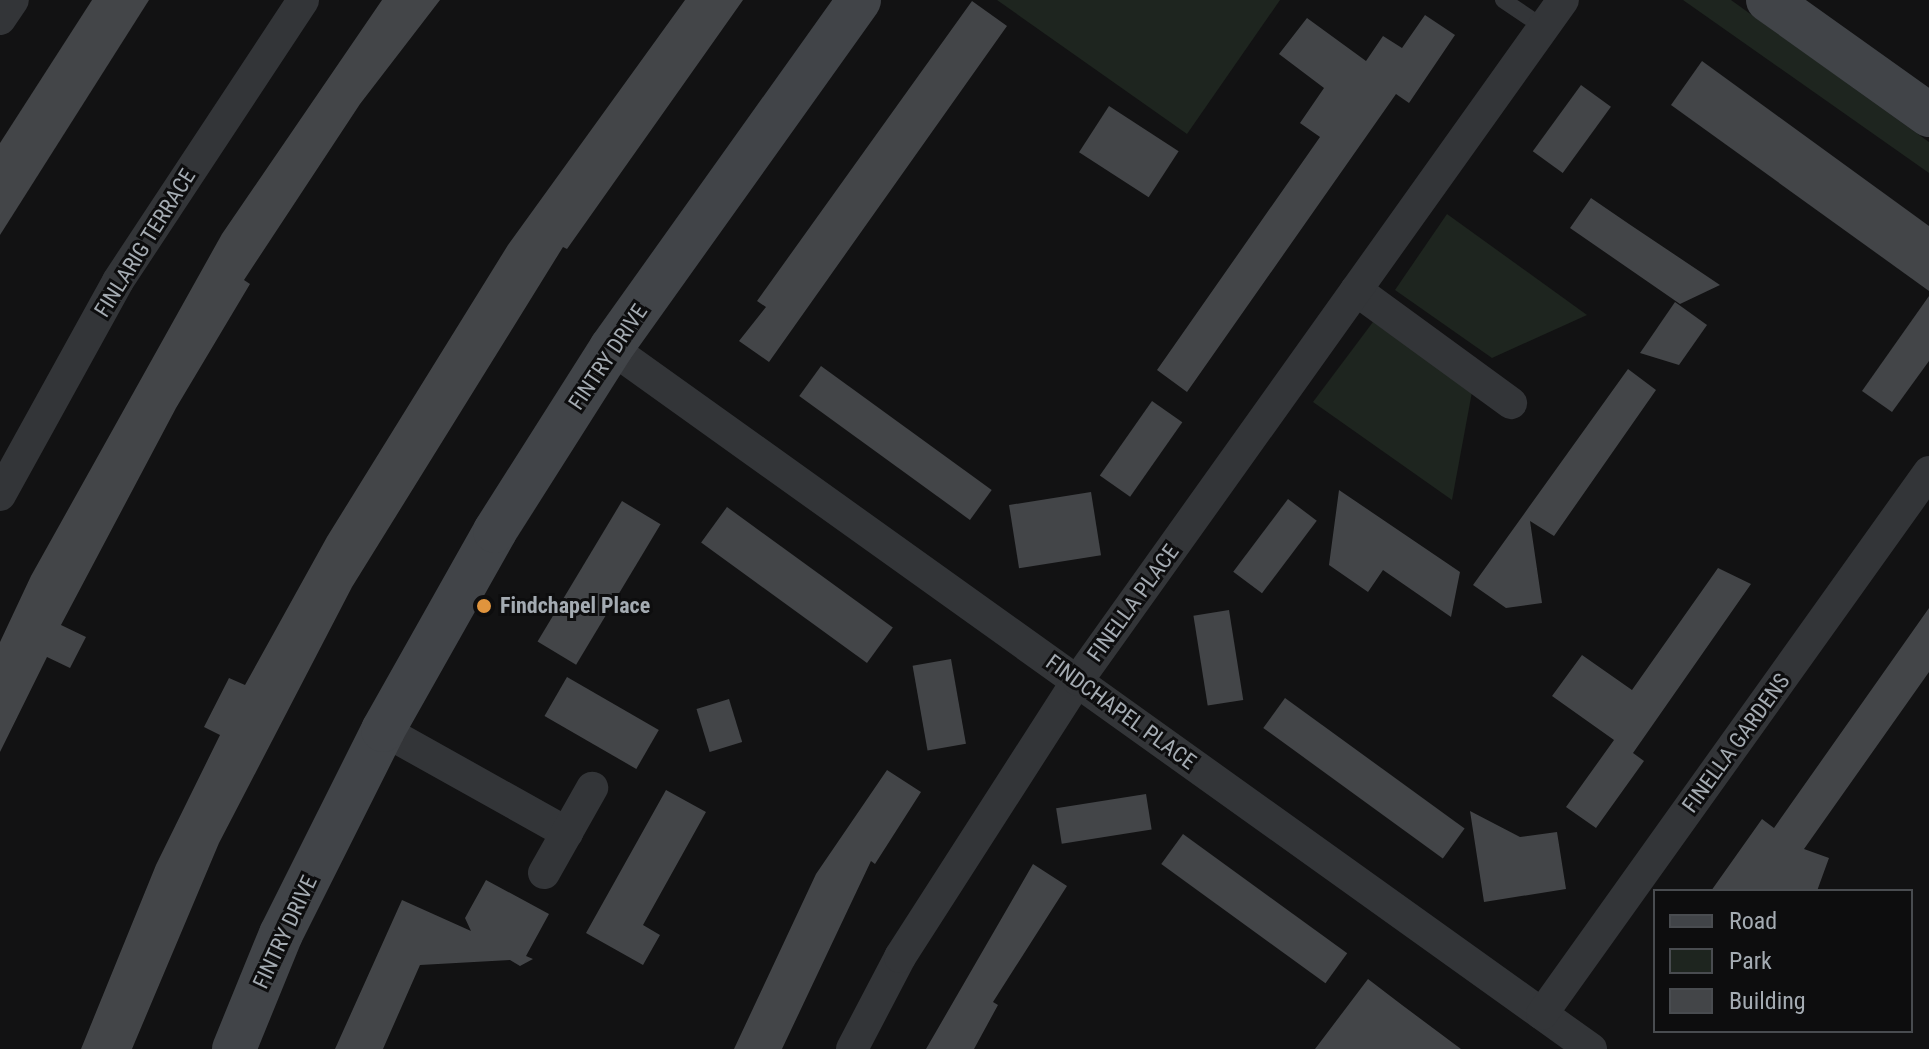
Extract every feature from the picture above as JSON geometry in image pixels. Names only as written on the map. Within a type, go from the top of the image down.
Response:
[{"type":"street","points":[[0,19],[13,0]]},
{"type":"street","name":"FINLARIG TERRACE","points":[[0,495],[118,281],[303,0]]},
{"type":"street","name":"FINTRY DRIVE","points":[[234,1049],[281,934],[383,730],[495,531],[611,348],[859,0]]},
{"type":"street","name":"FINELLA PLACE","points":[[852,1049],[908,944],[1078,680],[1563,0]]},
{"type":"street","points":[[1768,0],[1929,115]]},
{"type":"street","points":[[1356,290],[1511,403]]},
{"type":"street","name":"FINDCHAPEL PLACE","points":[[611,348],[1591,1049]]},
{"type":"street","name":"FINELLA GARDENS","points":[[1542,1014],[1929,472]]},
{"type":"street","points":[[383,730],[567,833]]},
{"type":"street","points":[[544,873],[592,788]]},
{"type":"lane","points":[[1503,0],[1543,27]]},
{"type":"green space","points":[[997,0],[1280,0],[1187,134]]},
{"type":"green space","points":[[1683,0],[1731,0],[1929,142],[1929,173]]},
{"type":"green space","points":[[1447,214],[1587,315],[1492,358],[1395,290]]},
{"type":"green space","points":[[1373,322],[1472,392],[1452,500],[1313,402]]},
{"type":"building","points":[[92,0],[149,0],[0,235],[0,143]]},
{"type":"building","points":[[382,0],[440,0],[360,104],[244,280],[250,284],[176,408],[61,625],[86,637],[70,668],[47,657],[0,752],[0,642],[31,576],[222,234]]},
{"type":"building","points":[[685,0],[743,0],[567,249],[563,247],[352,587],[219,843],[132,1049],[81,1049],[156,865],[220,735],[204,727],[229,678],[245,685],[327,537],[508,245]]},
{"type":"building","points":[[972,1],[1007,26],[769,362],[739,341],[766,307],[757,301]]},
{"type":"building","points":[[1425,15],[1455,35],[1409,103],[1396,94],[1187,392],[1157,370],[1320,137],[1300,123],[1324,88],[1279,54],[1307,18],[1366,61],[1383,36],[1402,48]]},
{"type":"building","points":[[1702,61],[1929,226],[1929,291],[1671,105]]},
{"type":"building","points":[[1581,85],[1611,107],[1563,173],[1533,151]]},
{"type":"building","points":[[1109,106],[1179,151],[1149,197],[1079,152]]},
{"type":"building","points":[[1591,198],[1720,285],[1680,304],[1570,228]]},
{"type":"building","points":[[1929,296],[1929,361],[1892,412],[1862,391]]},
{"type":"building","points":[[1675,302],[1707,325],[1679,365],[1640,353]]},
{"type":"building","points":[[821,366],[992,490],[970,520],[799,396]]},
{"type":"building","points":[[1628,369],[1656,390],[1554,536],[1530,521],[1542,603],[1506,608],[1473,585]]},
{"type":"building","points":[[1152,401],[1182,422],[1130,497],[1100,476]]},
{"type":"building","points":[[1339,490],[1460,572],[1451,617],[1383,570],[1368,592],[1329,565]]},
{"type":"building","points":[[1091,492],[1101,555],[1019,568],[1009,505]]},
{"type":"building","points":[[1288,499],[1317,521],[1262,593],[1233,572]]},
{"type":"building","points":[[622,501],[661,524],[576,665],[538,642]]},
{"type":"building","points":[[727,507],[893,627],[867,663],[701,543]]},
{"type":"building","points":[[1718,568],[1751,584],[1633,753],[1644,761],[1596,828],[1566,807],[1614,740],[1552,696],[1582,655],[1632,690]]},
{"type":"building","points":[[1929,608],[1929,672],[1804,849],[1829,858],[1818,889],[1712,889],[1762,819],[1774,828]]},
{"type":"building","points":[[1229,610],[1243,700],[1208,706],[1193,616]]},
{"type":"building","points":[[951,659],[966,744],[928,750],[913,666]]},
{"type":"building","points":[[567,677],[659,730],[636,769],[544,716]]},
{"type":"building","points":[[1285,698],[1465,828],[1443,858],[1263,728]]},
{"type":"building","points":[[729,699],[742,742],[710,752],[696,709]]},
{"type":"building","points":[[887,770],[921,792],[875,864],[871,861],[782,1049],[734,1049],[816,874]]},
{"type":"building","points":[[666,790],[706,812],[643,925],[660,935],[643,965],[586,933]]},
{"type":"building","points":[[1146,794],[1152,830],[1062,844],[1056,808]]},
{"type":"building","points":[[1470,811],[1520,837],[1557,832],[1566,889],[1484,902]]},
{"type":"building","points":[[1183,834],[1347,953],[1325,983],[1161,864]]},
{"type":"building","points":[[1033,864],[1067,886],[993,1002],[998,1005],[974,1049],[926,1049]]},
{"type":"building","points":[[486,880],[549,914],[526,956],[533,959],[520,966],[510,960],[420,965],[383,1049],[335,1049],[402,900],[471,931],[465,918]]},
{"type":"building","points":[[1368,979],[1402,1005],[1461,1049],[1315,1049]]},
{"type":"place","name":"Findchapel Place","points":[[484,606]]}]
